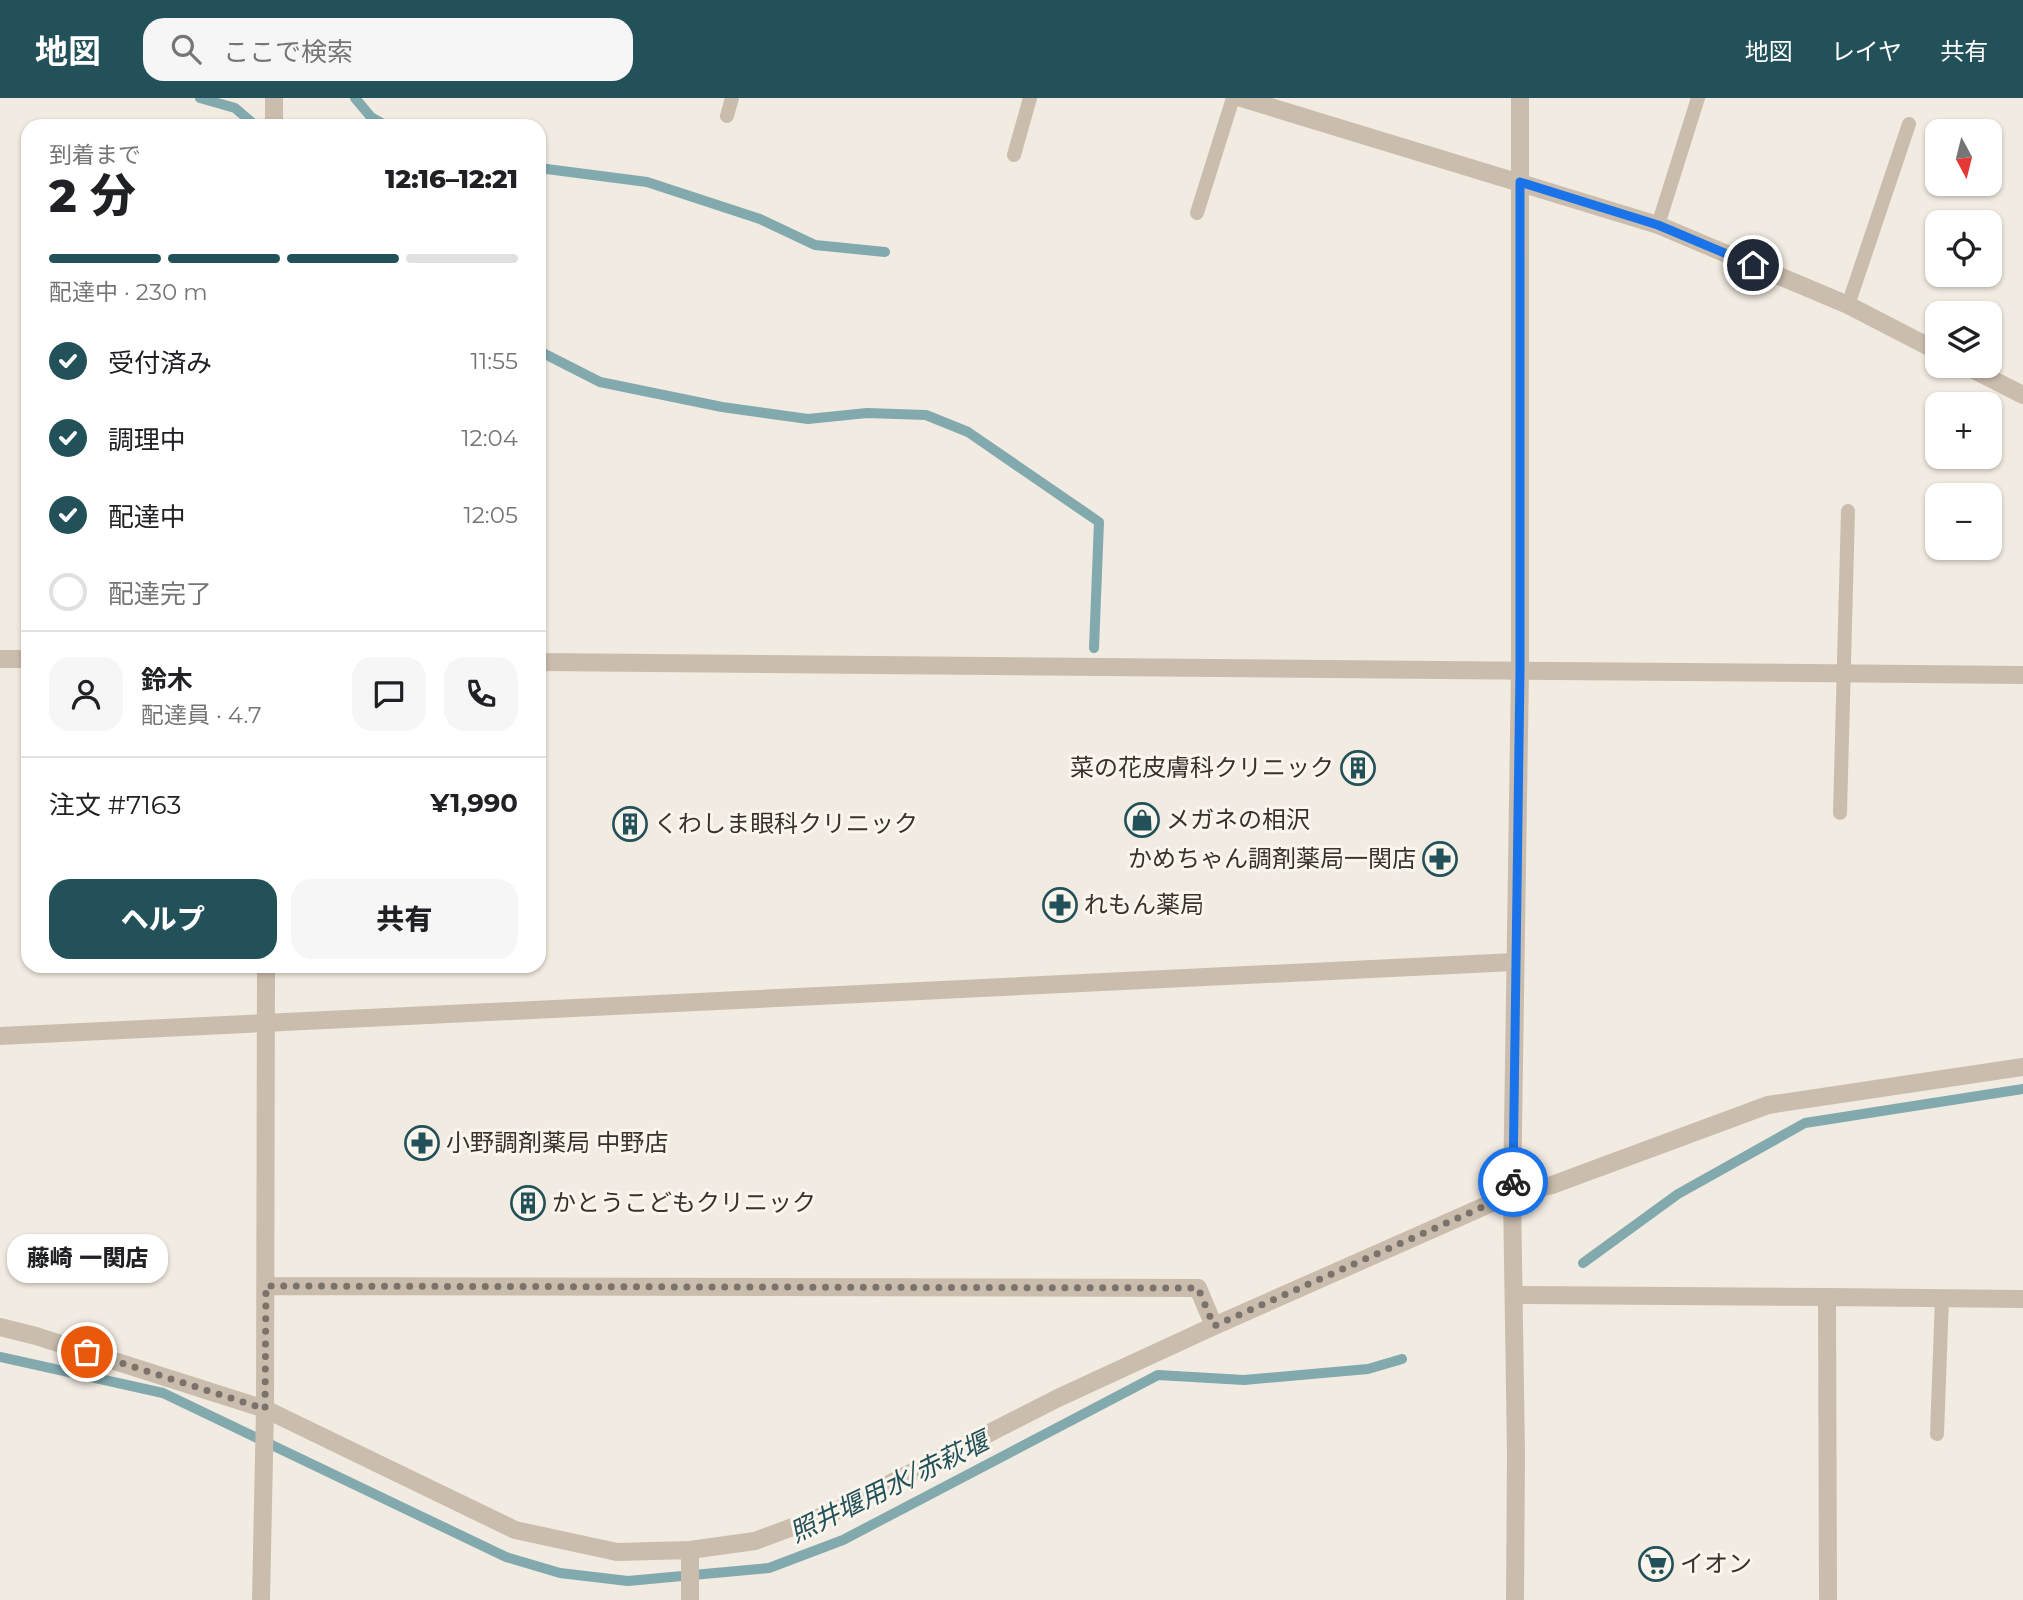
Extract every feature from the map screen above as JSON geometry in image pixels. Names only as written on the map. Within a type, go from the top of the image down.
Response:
[{"type":"street","points":[[274,98],[274,119]]},
{"type":"street","points":[[1241,98],[1658,225],[1848,305],[1925,345]]},
{"type":"street","points":[[1514,1600],[1516,1454],[1512,1194],[1520,670],[1520,98]]},
{"type":"street","points":[[1989,378],[2023,395]]},
{"type":"street","points":[[0,659],[21,659]]},
{"type":"street","points":[[546,662],[2023,675]]},
{"type":"street","points":[[0,1036],[1514,962]]},
{"type":"street","points":[[261,1600],[266,1286],[266,973]]},
{"type":"street","points":[[0,1327],[265,1409],[515,1530],[617,1552],[690,1550],[755,1541],[836,1511],[1058,1398],[1512,1194],[1552,1185],[1768,1105],[2023,1068]]},
{"type":"street","points":[[266,1286],[1198,1288],[1214,1326]]},
{"type":"street","points":[[1514,1295],[2023,1299]]},
{"type":"street","points":[[1828,1297],[1828,1600]]},
{"type":"street","points":[[690,1550],[690,1600]]},
{"type":"lane","points":[[727,116],[732,98]]},
{"type":"lane","points":[[1014,155],[1030,98]]},
{"type":"lane","points":[[1197,213],[1233,98]]},
{"type":"lane","points":[[1658,225],[1698,98]]},
{"type":"lane","points":[[1848,305],[1909,124]]},
{"type":"lane","points":[[1840,813],[1848,511]]},
{"type":"lane","points":[[1937,1434],[1942,1298]]},
{"type":"waterway","points":[[200,98],[235,108],[248,119]]},
{"type":"waterway","points":[[355,98],[375,119]]},
{"type":"waterway","points":[[546,169],[647,182],[760,219],[815,245],[885,252]]},
{"type":"waterway","points":[[546,355],[600,382],[722,407],[808,419],[867,413],[926,415],[968,432],[1099,522],[1094,648]]},
{"type":"waterway","name":"照井堰用水/赤萩堰","points":[[1583,1263],[1678,1194],[1805,1123],[2023,1089]]},
{"type":"waterway","name":"照井堰用水/赤萩堰","points":[[0,1357],[163,1393],[506,1557],[560,1573],[628,1581],[769,1568],[843,1540],[1158,1375],[1244,1380],[1368,1369],[1402,1359]]},
{"type":"way so far","points":[[87,1352],[265,1409],[266,1286],[1198,1288],[1214,1326],[1512,1194],[1513,1182]]},
{"type":"place","name":"菜の花皮膚科クリニック","points":[[1358,768]]},
{"type":"place","name":"メガネの相沢","points":[[1142,820]]},
{"type":"place","name":"くわしま眼科クリニック","points":[[630,824]]},
{"type":"place","name":"かめちゃん調剤薬局一関店","points":[[1440,859]]},
{"type":"place","name":"れもん薬局","points":[[1060,905]]},
{"type":"place","name":"小野調剤薬局 中野店","points":[[422,1143]]},
{"type":"place","name":"かとうこどもクリニック","points":[[528,1203]]},
{"type":"place","name":"藤崎 一関店","points":[[87,1352]]},
{"type":"place","name":"イオン","points":[[1656,1564]]},
{"type":"route","points":[[1513,1182],[1520,670],[1520,182],[1658,225],[1753,265]]}]
